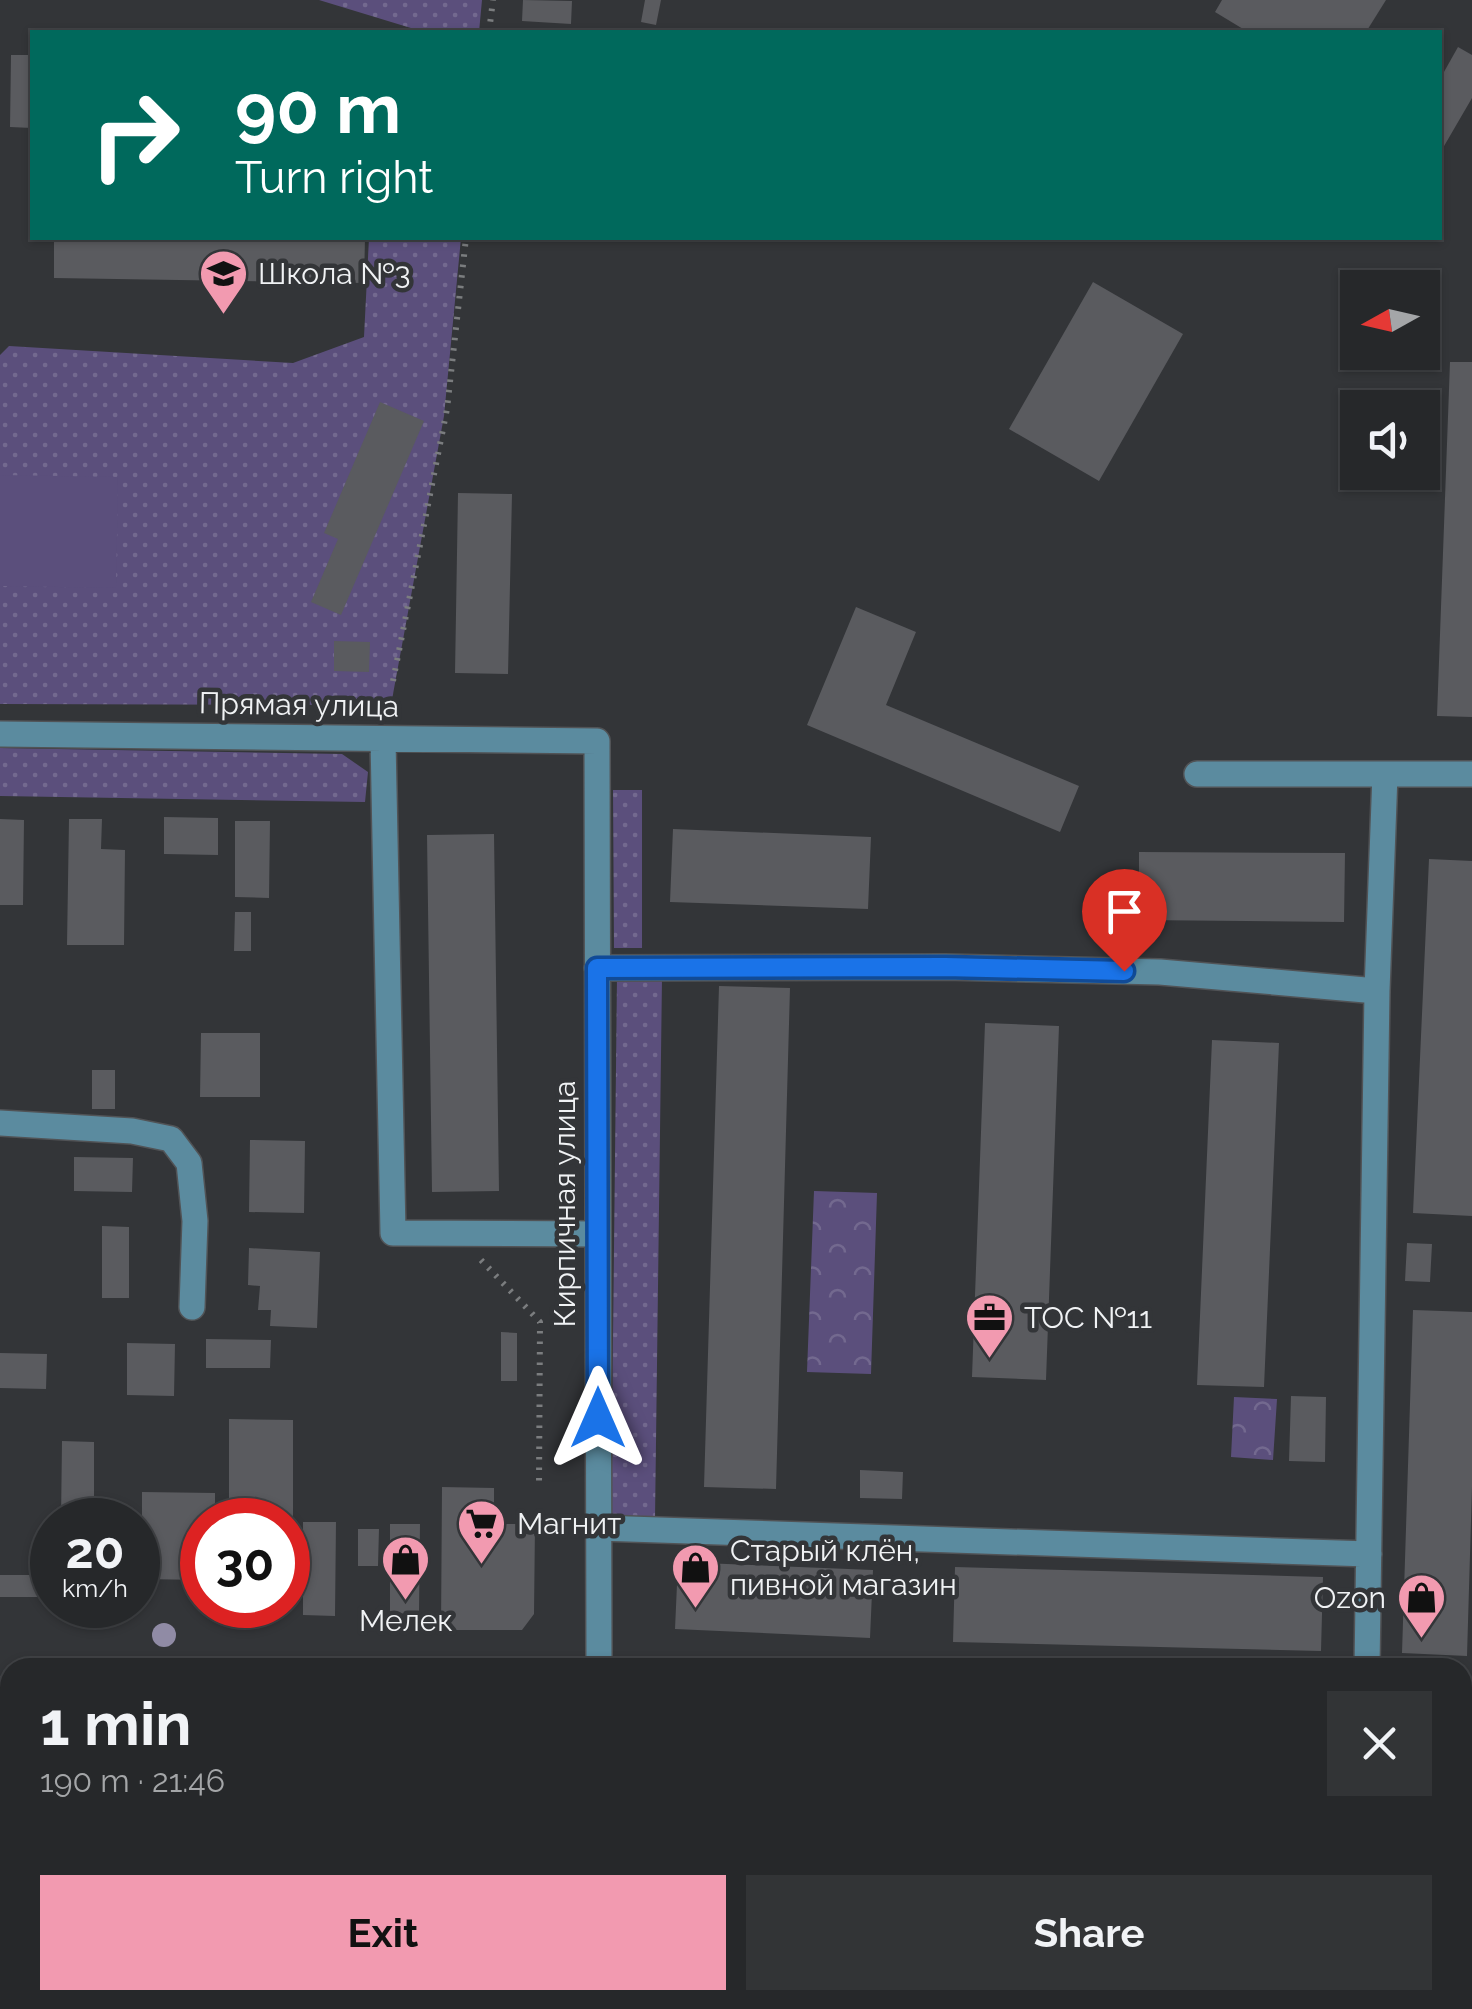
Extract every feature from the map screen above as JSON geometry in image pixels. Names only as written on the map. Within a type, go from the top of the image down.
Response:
[{"type":"street","name":"Прямая улица","points":[[0,734],[596,741]]},
{"type":"street","points":[[382,740],[393,1233],[598,1234]]},
{"type":"street","name":"Кирпичная улица","points":[[596,741],[599,1658]]},
{"type":"street","points":[[1197,774],[1472,774]]},
{"type":"street","points":[[1367,1658],[1377,991],[1386,774]]},
{"type":"street","points":[[597,968],[945,967],[1160,972],[1377,991]]},
{"type":"street","points":[[0,1123],[132,1131],[170,1139],[189,1163],[195,1221],[192,1306]]},
{"type":"street","points":[[599,1528],[1368,1554]]},
{"type":"path","points":[[489,30],[492,0]]},
{"type":"path","points":[[393,681],[447,409],[466,240]]},
{"type":"path","points":[[454,1233],[540,1322],[539,1485]]},
{"type":"green space","points":[[319,0],[482,0],[479,30],[417,30]]},
{"type":"green space","name":"Школа №3","points":[[369,240],[461,240],[444,416],[391,705],[0,704],[0,355],[9,346],[293,363],[364,337]]},
{"type":"green space","points":[[0,475],[118,477],[116,588],[0,586]]},
{"type":"green space","points":[[0,748],[342,754],[368,772],[365,802],[0,796]]},
{"type":"green space","points":[[613,790],[642,790],[642,948],[614,948]]},
{"type":"green space","points":[[617,977],[662,977],[655,1519],[611,1518]]},
{"type":"green space","points":[[814,1191],[877,1193],[871,1374],[807,1372]]},
{"type":"green space","points":[[1234,1397],[1277,1399],[1273,1460],[1231,1457]]},
{"type":"building","points":[[523,0],[572,1],[571,24],[522,21]]},
{"type":"building","points":[[645,0],[661,0],[656,25],[641,22]]},
{"type":"building","points":[[1222,0],[1386,0],[1367,30],[1245,30],[1215,12]]},
{"type":"building","points":[[1458,47],[1472,55],[1472,98],[1442,150],[1442,75]]},
{"type":"building","points":[[11,55],[30,55],[30,128],[10,127]]},
{"type":"building","points":[[54,240],[365,240],[364,283],[54,278]]},
{"type":"building","points":[[1093,282],[1183,334],[1099,481],[1009,429]]},
{"type":"building","points":[[1450,362],[1472,362],[1472,717],[1437,716]]},
{"type":"building","points":[[380,402],[424,421],[341,615],[311,602],[338,539],[324,533]]},
{"type":"building","points":[[458,493],[512,494],[508,674],[455,673]]},
{"type":"building","points":[[856,607],[916,632],[886,705],[1079,786],[1060,832],[807,725]]},
{"type":"building","points":[[334,641],[370,642],[369,672],[334,671]]},
{"type":"building","points":[[164,817],[218,818],[218,855],[164,854]]},
{"type":"building","points":[[0,819],[24,820],[23,905],[0,905]]},
{"type":"building","points":[[69,819],[102,819],[101,849],[125,850],[124,945],[67,945]]},
{"type":"building","points":[[235,821],[270,821],[269,898],[235,897]]},
{"type":"building","points":[[673,829],[871,837],[868,909],[670,902]]},
{"type":"building","points":[[494,834],[499,1191],[432,1192],[427,835]]},
{"type":"building","points":[[1139,852],[1345,853],[1344,922],[1139,920]]},
{"type":"building","points":[[1429,859],[1472,861],[1472,1216],[1413,1213]]},
{"type":"building","points":[[235,912],[251,912],[251,951],[234,951]]},
{"type":"building","points":[[719,986],[790,988],[776,1489],[704,1487]]},
{"type":"building","points":[[985,1023],[1059,1026],[1046,1380],[972,1377]]},
{"type":"building","points":[[201,1033],[260,1033],[260,1097],[200,1097]]},
{"type":"building","points":[[1212,1040],[1279,1043],[1264,1387],[1197,1385]]},
{"type":"building","points":[[92,1070],[115,1070],[115,1109],[92,1109]]},
{"type":"building","points":[[250,1140],[305,1141],[304,1213],[249,1212]]},
{"type":"building","points":[[74,1157],[133,1158],[132,1192],[74,1191]]},
{"type":"building","points":[[102,1226],[129,1227],[129,1298],[102,1298]]},
{"type":"building","points":[[1407,1243],[1432,1244],[1430,1282],[1405,1281]]},
{"type":"building","points":[[249,1248],[320,1252],[317,1328],[270,1326],[271,1310],[258,1310],[260,1286],[248,1285]]},
{"type":"building","points":[[1413,1310],[1472,1312],[1467,1656],[1402,1653]]},
{"type":"building","points":[[501,1332],[517,1333],[517,1381],[501,1381]]},
{"type":"building","points":[[206,1339],[271,1340],[270,1368],[206,1368]]},
{"type":"building","points":[[127,1343],[175,1344],[174,1396],[127,1395]]},
{"type":"building","points":[[0,1353],[47,1354],[46,1389],[0,1388]]},
{"type":"building","points":[[1291,1396],[1326,1397],[1325,1462],[1289,1461]]},
{"type":"building","points":[[229,1419],[293,1420],[293,1498],[229,1498]]},
{"type":"building","points":[[62,1441],[94,1442],[94,1498],[61,1498]]},
{"type":"building","points":[[860,1470],[903,1472],[902,1499],[860,1498]]},
{"type":"building","points":[[442,1487],[494,1488],[494,1524],[535,1524],[534,1614],[522,1630],[441,1630]]},
{"type":"building","points":[[142,1492],[215,1493],[215,1498],[180,1498],[180,1580],[160,1579],[160,1498],[142,1498]]},
{"type":"building","points":[[310,1522],[336,1522],[335,1616],[310,1615]]},
{"type":"building","points":[[390,1524],[420,1524],[419,1614],[390,1613]]},
{"type":"building","points":[[358,1529],[379,1529],[378,1566],[358,1566]]},
{"type":"building","points":[[678,1562],[873,1570],[870,1638],[675,1629]]},
{"type":"building","points":[[955,1567],[1323,1577],[1321,1651],[953,1642]]},
{"type":"building","points":[[0,1575],[30,1575],[30,1597],[0,1597]]},
{"type":"place","name":"Школа №3","points":[[223,316]]},
{"type":"place","name":"ТОС №11","points":[[989,1360]]},
{"type":"place","name":"Магнит","points":[[482,1566]]},
{"type":"place","name":"Мелек","points":[[406,1602]]},
{"type":"place","name":"Старый клён, пивной магазин","points":[[695,1610]]},
{"type":"place","name":"Ozon","points":[[1421,1640]]},
{"type":"route","points":[[598,1418],[597,968],[1124,971]]}]
